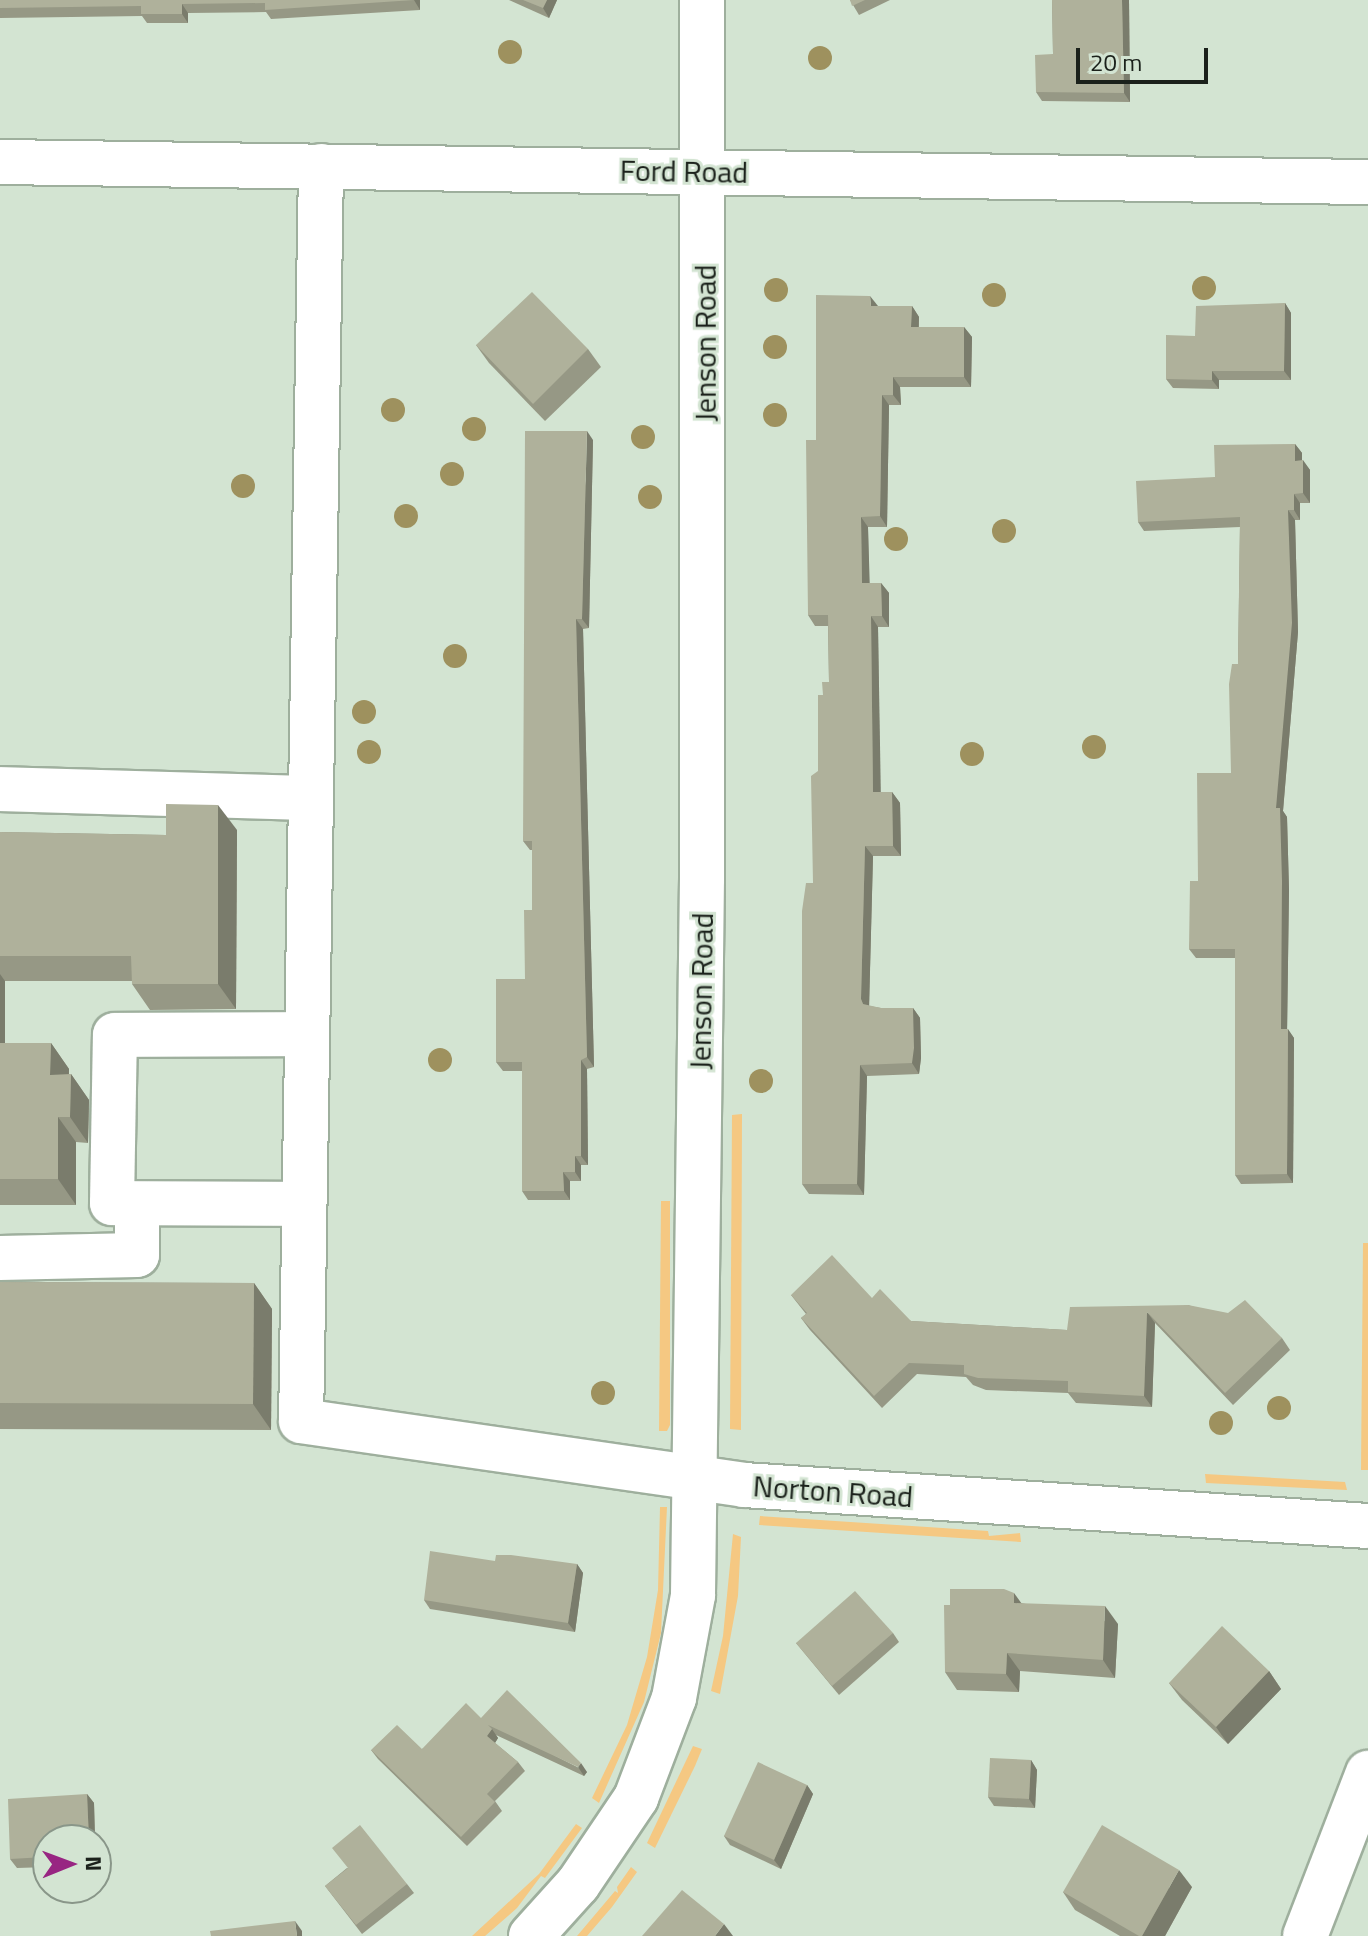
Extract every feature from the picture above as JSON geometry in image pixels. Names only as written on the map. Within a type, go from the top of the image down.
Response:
[{"type":"street","name":"Jenson Road","points":[[531,1936],[578,1884],[616,1831],[667,1723],[690,1626],[698,1480],[706,171],[702,0]]},
{"type":"street","name":"Ford Road","points":[[0,162],[1368,182]]},
{"type":"street","points":[[307,1034],[115,1035],[112,1203],[304,1204],[307,1034],[310,798],[321,166]]},
{"type":"street","points":[[0,789],[310,798]]},
{"type":"street","points":[[0,1258],[137,1255],[137,1204]]},
{"type":"street","name":"Norton Road","points":[[304,1204],[301,1421],[698,1480],[1368,1526]]},
{"type":"street","points":[[1305,1936],[1368,1773]]},
{"type":"shaded area","points":[[742,1114],[741,1430],[730,1429],[732,1115]]},
{"type":"shaded area","points":[[661,1201],[670,1201],[670,1425],[667,1431],[659,1431]]},
{"type":"shaded area","points":[[1363,1243],[1368,1243],[1368,1470],[1361,1470]]},
{"type":"shaded area","points":[[1205,1474],[1345,1482],[1347,1490],[1206,1483]]},
{"type":"shaded area","points":[[660,1507],[667,1507],[661,1633],[644,1702],[599,1803],[592,1798],[627,1725],[647,1657],[658,1590]]},
{"type":"shaded area","points":[[760,1516],[988,1531],[989,1536],[1020,1533],[1021,1542],[759,1525]]},
{"type":"shaded area","points":[[733,1534],[741,1537],[738,1596],[720,1694],[711,1691],[723,1636]]},
{"type":"shaded area","points":[[693,1746],[702,1749],[655,1848],[647,1843]]},
{"type":"shaded area","points":[[576,1824],[582,1828],[545,1878],[541,1876],[517,1908],[485,1936],[472,1936],[539,1874]]},
{"type":"shaded area","points":[[631,1867],[637,1872],[612,1907],[587,1936],[577,1936],[615,1891],[618,1893],[617,1887]]},
{"type":"building","points":[[0,0],[414,0],[265,10],[265,3],[182,4],[182,14],[141,14],[141,6],[0,8]]},
{"type":"building","points":[[523,0],[547,0],[543,8]]},
{"type":"building","points":[[850,0],[865,0],[852,6]]},
{"type":"building","points":[[1052,0],[1122,0],[1124,93],[1036,92],[1035,55],[1053,54]]},
{"type":"building","points":[[532,292],[588,349],[533,404],[476,345]]},
{"type":"building","points":[[816,295],[870,296],[871,306],[912,306],[911,327],[964,327],[964,377],[893,377],[893,395],[882,395],[880,516],[861,517],[862,583],[881,583],[882,616],[871,616],[873,792],[892,792],[893,846],[865,846],[861,999],[863,1004],[881,1008],[913,1008],[914,1048],[912,1063],[860,1065],[857,1184],[802,1184],[802,911],[806,883],[813,883],[811,776],[818,771],[818,695],[823,695],[822,682],[829,682],[828,615],[808,615],[806,440],[816,440]]},
{"type":"building","points":[[1285,303],[1284,371],[1212,371],[1212,380],[1166,379],[1166,335],[1195,336],[1196,306]]},
{"type":"building","points":[[525,431],[587,431],[582,619],[576,619],[587,1057],[581,1060],[581,1156],[575,1156],[575,1172],[563,1172],[564,1191],[522,1191],[522,1062],[496,1062],[496,979],[525,979],[524,910],[532,910],[532,841],[523,841]]},
{"type":"building","points":[[1295,444],[1295,461],[1303,460],[1303,493],[1294,494],[1294,510],[1288,510],[1292,623],[1276,808],[1280,808],[1282,881],[1281,1029],[1288,1029],[1287,1174],[1235,1175],[1235,949],[1189,949],[1190,881],[1198,881],[1197,773],[1231,773],[1229,684],[1232,664],[1238,664],[1240,517],[1138,522],[1136,481],[1215,477],[1214,445]]},
{"type":"building","points":[[166,804],[218,805],[218,984],[132,984],[131,956],[0,956],[0,832],[166,835]]},
{"type":"building","points":[[0,1043],[51,1043],[50,1075],[71,1074],[70,1117],[58,1117],[58,1179],[0,1179]]},
{"type":"building","points":[[832,1255],[872,1298],[880,1289],[911,1321],[1067,1330],[1070,1307],[1188,1305],[1228,1313],[1245,1300],[1282,1338],[1225,1393],[1147,1312],[1144,1396],[1068,1392],[1068,1381],[978,1378],[964,1374],[964,1365],[909,1363],[874,1396],[801,1318],[807,1313],[791,1295]]},
{"type":"building","points":[[0,1282],[254,1283],[253,1404],[0,1403]]},
{"type":"building","points":[[430,1551],[495,1561],[496,1555],[511,1555],[577,1564],[568,1623],[424,1600]]},
{"type":"building","points":[[950,1589],[1004,1589],[1014,1593],[1014,1603],[1105,1606],[1103,1660],[1007,1653],[1006,1674],[945,1672],[944,1605],[950,1605]]},
{"type":"building","points":[[855,1591],[893,1633],[832,1686],[796,1643]]},
{"type":"building","points":[[1222,1626],[1269,1671],[1216,1727],[1169,1683]]},
{"type":"building","points":[[507,1690],[581,1763],[578,1767],[488,1725],[492,1729],[487,1736],[518,1762],[487,1794],[495,1802],[461,1837],[371,1750],[397,1725],[422,1749],[466,1703],[481,1718]]},
{"type":"building","points":[[990,1758],[1031,1760],[1029,1799],[988,1797]]},
{"type":"building","points":[[758,1762],[807,1785],[774,1860],[724,1836]]},
{"type":"building","points":[[87,1794],[88,1824],[32,1824],[32,1858],[10,1859],[8,1799]]},
{"type":"building","points":[[360,1825],[407,1884],[356,1925],[325,1886],[348,1868],[332,1848]]},
{"type":"building","points":[[1102,1825],[1179,1870],[1142,1936],[1063,1892]]},
{"type":"building","points":[[682,1890],[724,1924],[715,1936],[642,1936]]},
{"type":"building","points":[[295,1921],[297,1936],[211,1936],[210,1931]]}]
